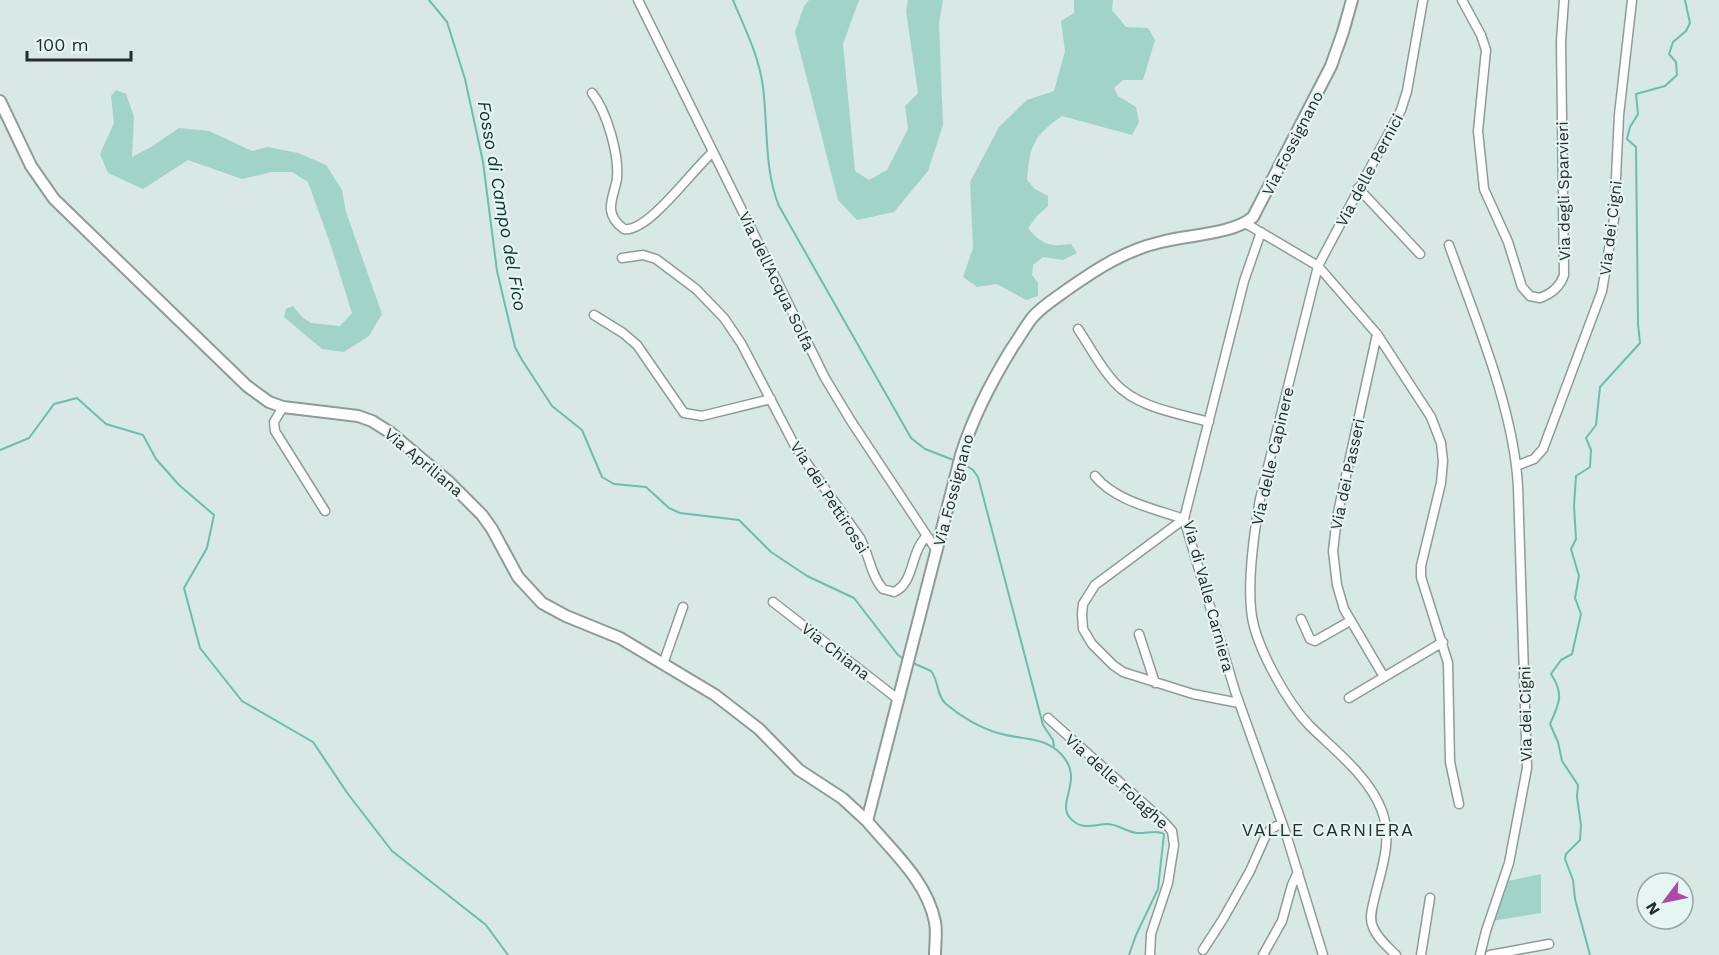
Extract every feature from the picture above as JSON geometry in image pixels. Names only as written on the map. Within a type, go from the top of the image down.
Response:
[{"type":"street","name":"Via dell'Acqua Solfa","points":[[638,0],[825,378],[937,551]]},
{"type":"street","name":"Via Fossignano","points":[[867,821],[961,455],[972,423],[993,380],[1029,322],[1045,306],[1102,266],[1131,251],[1160,242],[1219,231],[1245,223],[1257,212],[1325,77],[1339,44],[1352,0]]},
{"type":"street","name":"Via delle Pernici","points":[[1318,266],[1358,188],[1387,140],[1404,103],[1423,0]]},
{"type":"street","name":"Via degli Sparvieri","points":[[1462,0],[1481,35],[1486,54],[1478,131],[1484,189],[1508,242],[1522,287],[1528,295],[1540,298],[1556,288],[1564,275],[1561,46],[1563,0]]},
{"type":"street","name":"Via dei Cigni","points":[[1516,466],[1534,459],[1543,449],[1602,291],[1614,219],[1620,108],[1632,0]]},
{"type":"street","points":[[592,93],[601,108],[616,154],[617,179],[611,210],[616,222],[624,229],[636,228],[651,217],[713,152]]},
{"type":"street","name":"Via Apriliana","points":[[0,101],[33,170],[54,199],[241,381],[265,399],[283,407],[358,416],[391,432],[435,469],[477,510],[492,529],[518,577],[539,600],[566,616],[620,638],[704,688],[744,716],[799,770],[842,798],[867,821]]},
{"type":"street","points":[[1358,188],[1420,254]]},
{"type":"street","points":[[1245,223],[1318,266],[1377,334],[1424,404],[1437,431],[1442,447],[1441,483],[1420,574],[1424,592],[1443,642],[1449,668],[1450,767],[1459,804]]},
{"type":"street","name":"Via di Valle Carniera","points":[[1261,232],[1244,281],[1184,519],[1239,703],[1282,823],[1323,955]]},
{"type":"street","name":"Via dei Cigni","points":[[1449,245],[1491,367],[1516,466],[1527,764],[1509,863],[1480,955]]},
{"type":"street","name":"Via dei Pettirossi","points":[[622,258],[640,255],[652,257],[672,270],[702,296],[736,333],[802,458],[860,538],[878,583],[883,589],[894,592],[903,586],[918,546],[927,536]]},
{"type":"street","name":"Via delle Capinere","points":[[1318,266],[1260,500],[1254,536],[1252,616],[1259,640],[1291,702],[1309,725],[1357,773],[1371,790],[1379,805],[1385,823],[1386,846],[1371,922],[1377,934],[1396,955]]},
{"type":"street","points":[[594,315],[623,333],[637,345],[678,407],[687,415],[706,415],[771,399]]},
{"type":"street","points":[[1078,329],[1106,373],[1125,392],[1146,404],[1209,422]]},
{"type":"street","name":"Via dei Passeri","points":[[1377,334],[1334,536],[1334,557],[1336,581],[1342,604],[1384,677]]},
{"type":"street","points":[[283,407],[274,422],[275,431],[325,511]]},
{"type":"street","points":[[1095,476],[1120,496],[1184,519]]},
{"type":"street","points":[[1184,519],[1103,577],[1090,590],[1083,606],[1083,629],[1092,644],[1119,670],[1193,694],[1239,703]]},
{"type":"street","name":"Via Chiana","points":[[773,602],[899,700]]},
{"type":"street","points":[[663,664],[683,606]]},
{"type":"street","points":[[1301,619],[1309,638],[1314,641],[1350,621]]},
{"type":"street","points":[[1139,634],[1155,683]]},
{"type":"street","points":[[1349,698],[1443,642]]},
{"type":"street","name":"Via delle Folaghe","points":[[1048,718],[1162,819],[1173,833],[1171,872],[1152,929],[1149,955]]},
{"type":"street","points":[[867,821],[909,870],[925,895],[935,924],[935,955]]},
{"type":"street","points":[[1203,950],[1245,881],[1266,835],[1282,823]]},
{"type":"street","points":[[1263,955],[1281,925],[1298,872]]},
{"type":"street","points":[[1421,955],[1430,898]]},
{"type":"street","points":[[1490,955],[1549,944]]},
{"type":"green space","points":[[809,0],[859,0],[843,44],[855,171],[869,180],[887,170],[908,129],[905,106],[918,93],[906,11],[908,0],[943,0],[939,23],[943,125],[928,171],[894,212],[857,220],[838,200],[795,32],[804,6]]},
{"type":"green space","points":[[1074,0],[1113,0],[1112,10],[1126,27],[1148,28],[1155,40],[1143,80],[1123,80],[1114,88],[1118,96],[1136,107],[1139,122],[1132,135],[1062,116],[1039,136],[1035,143],[1027,180],[1035,189],[1048,196],[1048,206],[1028,228],[1037,238],[1047,244],[1071,244],[1077,253],[1063,260],[1043,257],[1033,265],[1032,275],[1038,283],[1038,296],[1026,300],[997,284],[977,287],[963,277],[973,248],[970,182],[999,127],[1027,100],[1054,91],[1065,51],[1061,21],[1074,13]]},
{"type":"green space","points":[[116,90],[126,94],[134,117],[132,157],[179,128],[209,131],[252,151],[268,147],[298,153],[326,165],[342,190],[346,212],[382,314],[369,336],[344,352],[322,349],[284,317],[286,309],[293,306],[302,317],[311,323],[340,326],[352,313],[308,182],[292,172],[272,172],[242,179],[188,160],[143,189],[108,173],[100,154],[114,123],[111,96]]},
{"type":"green space","points":[[1541,874],[1541,913],[1492,921],[1508,881]]},
{"type":"waterway","name":"Fosso di Campo del Fico","points":[[429,0],[447,22],[465,79],[483,162],[497,271],[515,347],[552,406],[582,430],[602,477],[614,484],[646,487],[669,508],[680,513],[739,520],[771,552],[807,576],[854,598],[898,655],[905,660]]},
{"type":"waterway","points":[[733,0],[751,43],[761,76],[771,178],[779,206],[911,438],[925,449],[956,461]]},
{"type":"waterway","points":[[1590,955],[1575,899],[1573,880],[1565,859],[1566,854],[1580,840],[1578,785],[1562,761],[1558,742],[1550,724],[1559,698],[1558,687],[1551,674],[1561,660],[1572,654],[1581,614],[1575,598],[1579,576],[1571,549],[1576,539],[1574,506],[1576,476],[1590,467],[1591,450],[1586,438],[1596,425],[1600,387],[1640,343],[1636,147],[1627,139],[1630,127],[1638,114],[1636,94],[1665,86],[1677,75],[1676,62],[1669,54],[1673,42],[1686,31],[1690,23],[1685,0]]},
{"type":"waterway","points":[[0,450],[29,438],[54,404],[77,398],[106,424],[143,435],[156,459],[179,485],[214,515],[207,548],[184,588],[200,648],[242,701],[313,742],[348,794],[392,851],[486,925],[508,955]]},
{"type":"waterway","points":[[962,463],[973,470],[978,477],[1043,725],[1053,740],[1054,746]]},
{"type":"waterway","name":"Fosso di Campo del Fico","points":[[913,663],[931,671],[946,704],[977,725],[1006,735],[1039,741],[1061,754],[1071,774],[1066,809],[1076,823],[1087,826],[1111,824],[1133,832],[1164,834],[1158,889],[1129,955]]},
{"type":"district","name":"VALLE CARNIERA","points":[[1328,830]]}]
